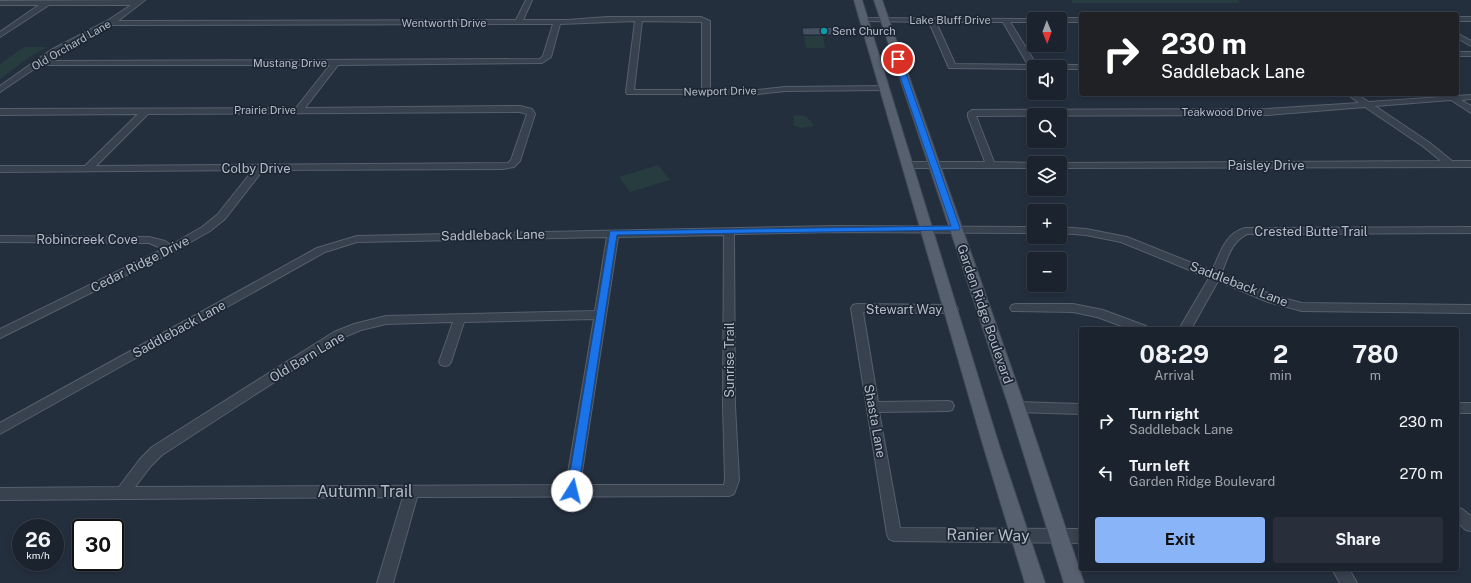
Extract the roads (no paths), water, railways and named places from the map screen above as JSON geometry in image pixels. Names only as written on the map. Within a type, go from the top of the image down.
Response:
[{"type":"main road","points":[[858,0],[866,20],[884,88],[952,309],[991,444],[1035,583]]},
{"type":"main road","name":"Garden Ridge Boulevard","points":[[878,0],[1017,407],[1074,583]]},
{"type":"main road","points":[[892,114],[916,114]]},
{"type":"street","points":[[520,22],[529,0]]},
{"type":"street","points":[[0,3],[140,1]]},
{"type":"street","name":"Old Orchard Lane","points":[[0,90],[37,63],[61,48],[110,22],[140,1]]},
{"type":"street","points":[[1,34],[48,3]]},
{"type":"street","name":"Wentworth Drive","points":[[110,22],[557,22],[593,19],[701,19],[706,21],[706,92]]},
{"type":"street","name":"Newport Drive","points":[[639,19],[630,92],[758,92],[785,88],[884,88]]},
{"type":"street","points":[[1459,19],[1471,19]]},
{"type":"street","name":"Lake Bluff Drive","points":[[866,20],[1027,20]]},
{"type":"street","points":[[932,20],[952,66],[1027,67]]},
{"type":"street","points":[[1005,20],[1029,60]]},
{"type":"street","points":[[1067,20],[1079,20]]},
{"type":"street","name":"Mustang Drive","points":[[37,63],[335,63],[542,60],[547,57],[557,22]]},
{"type":"street","points":[[1459,35],[1471,44]]},
{"type":"street","points":[[1459,54],[1471,54]]},
{"type":"street","points":[[299,110],[335,63]]},
{"type":"street","points":[[1067,67],[1079,67]]},
{"type":"street","points":[[1354,96],[1427,144],[1450,164]]},
{"type":"street","name":"Teakwood Drive","points":[[991,165],[972,117],[972,113],[1268,112],[1312,110],[1471,97]]},
{"type":"street","points":[[1453,98],[1471,110]]},
{"type":"street","name":"Prairie Drive","points":[[0,112],[529,110],[531,114],[517,156],[515,161],[511,164]]},
{"type":"street","points":[[88,168],[146,111]]},
{"type":"street","name":"Colby Drive","points":[[0,169],[496,166],[511,164]]},
{"type":"street","name":"Paisley Drive","points":[[1067,165],[1471,164]]},
{"type":"street","points":[[908,165],[1027,165]]},
{"type":"street","name":"Cedar Ridge Drive","points":[[1,333],[171,249],[206,229],[221,217],[260,168]]},
{"type":"street","name":"Saddleback Lane","points":[[0,429],[321,250],[358,239],[729,230],[927,228],[1027,230]]},
{"type":"street","name":"Sunrise Trail","points":[[729,230],[729,406],[732,480],[729,490]]},
{"type":"street","name":"Crested Butte Trail","points":[[1186,327],[1215,276],[1229,244],[1234,237],[1245,231],[1471,230]]},
{"type":"street","name":"Saddleback Lane","points":[[1067,231],[1086,232],[1123,239],[1272,299],[1302,307],[1471,309]]},
{"type":"street","points":[[572,491],[613,232]]},
{"type":"street","name":"Robincreek Cove","points":[[0,239],[149,240],[161,243],[171,249]]},
{"type":"street","name":"Stewart Way","points":[[857,308],[952,309]]},
{"type":"street","name":"Shasta Lane","points":[[857,308],[894,534]]},
{"type":"street","points":[[1016,308],[1073,308],[1098,312],[1137,327]]},
{"type":"street","name":"Old Barn Lane","points":[[123,493],[145,463],[157,451],[338,335],[358,327],[386,320],[601,315]]},
{"type":"street","points":[[445,362],[460,318]]},
{"type":"street","points":[[872,407],[948,406]]},
{"type":"street","points":[[1017,407],[1079,408]]},
{"type":"street","points":[[1459,408],[1471,408]]},
{"type":"street","name":"Autumn Trail","points":[[0,494],[729,490]]},
{"type":"street","points":[[385,583],[412,491]]},
{"type":"street","points":[[1459,515],[1471,526]]},
{"type":"street","name":"Ranier Way","points":[[894,534],[1079,536]]},
{"type":"street","points":[[1341,571],[1348,583]]},
{"type":"place","name":"Sent Church","points":[[824,31]]}]
